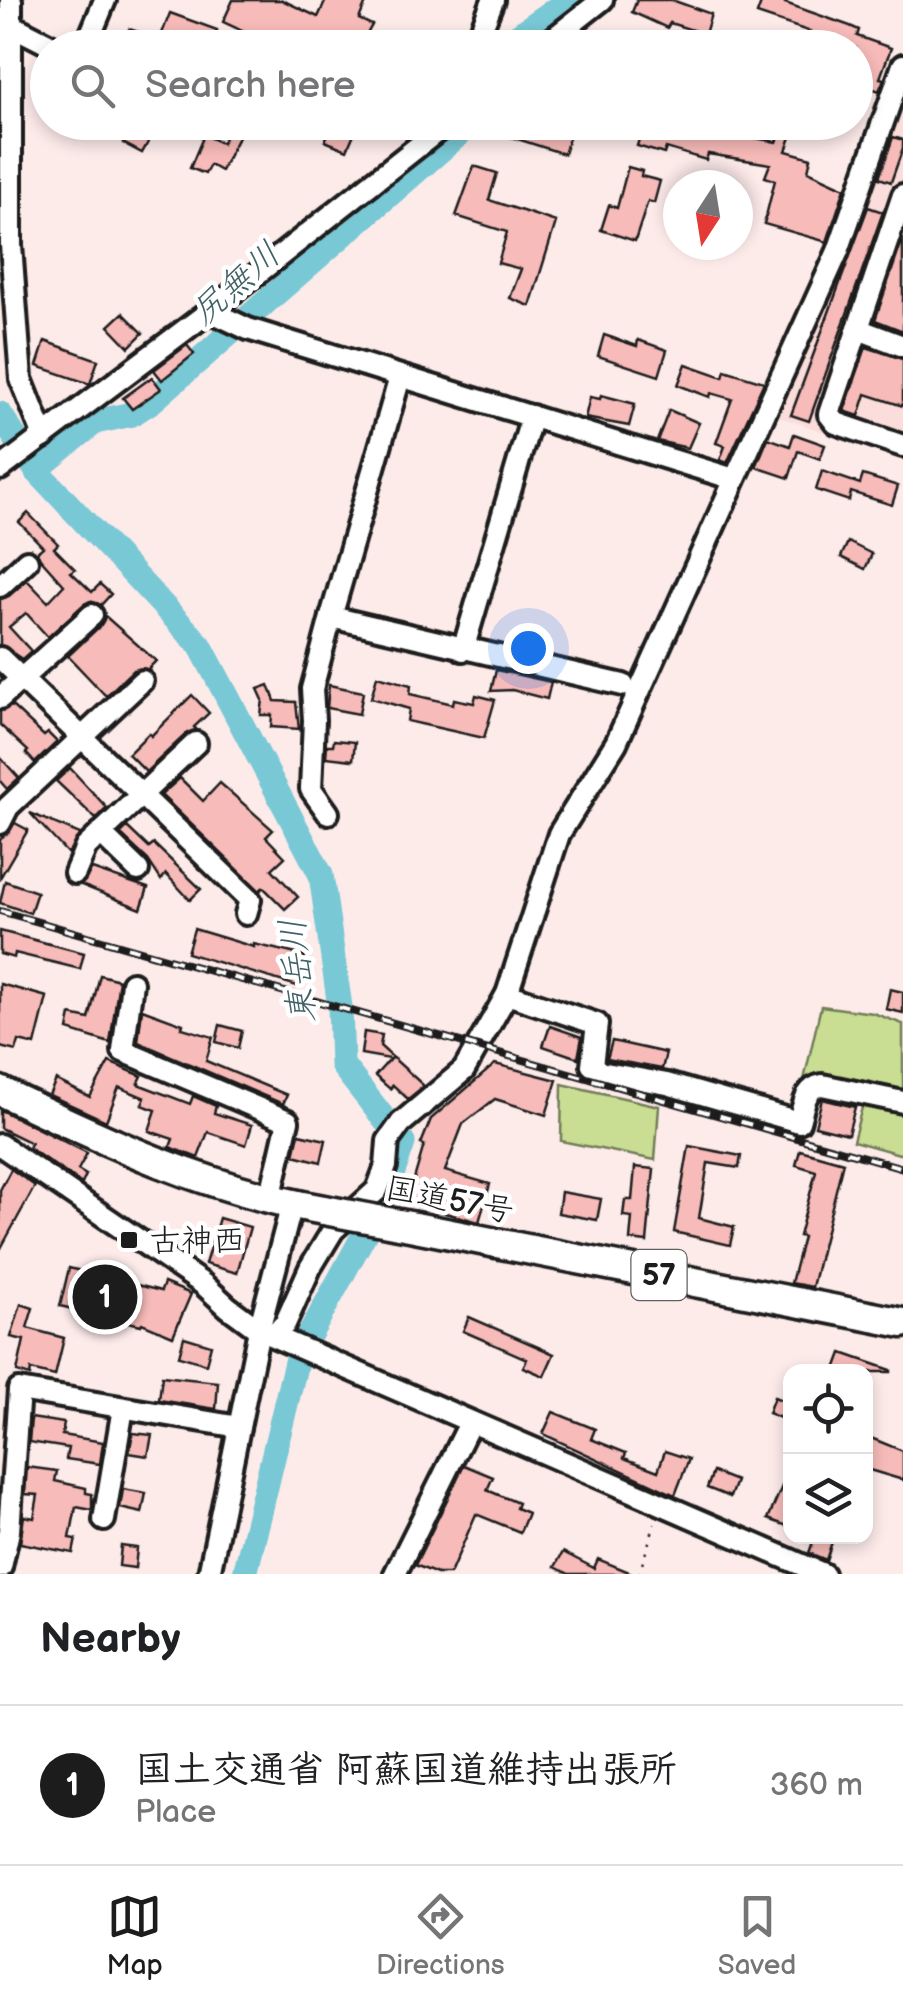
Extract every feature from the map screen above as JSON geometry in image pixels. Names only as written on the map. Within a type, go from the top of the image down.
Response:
[{"type":"highway","name":"国道57号","points":[[0,1091],[116,1146],[186,1173],[281,1202],[903,1323]]},
{"type":"street","points":[[11,0],[11,244],[21,379],[41,440]]},
{"type":"street","points":[[94,30],[106,0]]},
{"type":"street","points":[[481,30],[492,0]]},
{"type":"street","points":[[564,30],[602,0]]},
{"type":"street","points":[[13,26],[30,35]]},
{"type":"street","points":[[271,1335],[285,1324],[310,1268],[333,1230],[377,1190],[386,1166],[388,1141],[401,1123],[464,1070],[506,994],[559,834],[616,743],[838,252],[903,64]]},
{"type":"street","points":[[1,469],[427,140]]},
{"type":"street","points":[[903,195],[829,414],[836,423],[903,446]]},
{"type":"street","points":[[210,311],[239,326],[734,480]]},
{"type":"street","points":[[858,329],[903,346]]},
{"type":"street","points":[[328,813],[311,788],[312,689],[400,377]]},
{"type":"street","points":[[463,650],[532,416]]},
{"type":"street","points":[[0,586],[28,562]]},
{"type":"street","points":[[0,698],[92,614]]},
{"type":"street","points":[[331,617],[622,686]]},
{"type":"street","points":[[0,658],[250,900],[246,914]]},
{"type":"street","points":[[0,823],[8,806],[142,681]]},
{"type":"street","points":[[74,873],[86,846],[196,743]]},
{"type":"street","points":[[100,834],[138,870]]},
{"type":"street","points":[[132,983],[123,1051],[288,1121],[271,1335],[239,1427],[210,1574]]},
{"type":"street","points":[[506,994],[598,1024],[591,1056],[592,1065],[600,1072],[667,1084],[800,1122],[808,1092],[822,1085],[903,1102]]},
{"type":"street","points":[[0,1144],[271,1335],[823,1574]]},
{"type":"street","points":[[1,1567],[12,1496],[9,1389],[239,1427]]},
{"type":"street","points":[[104,1520],[122,1408]]},
{"type":"street","points":[[395,1574],[470,1423]]},
{"type":"path","points":[[639,1574],[661,1505]]},
{"type":"shaded area","points":[[903,81],[903,459],[771,414]]},
{"type":"green space","points":[[821,1006],[873,1013],[903,1024],[903,1095],[817,1078],[804,1080]]},
{"type":"green space","points":[[562,1084],[659,1106],[655,1160],[561,1141]]},
{"type":"green space","points":[[864,1100],[903,1108],[903,1155],[853,1141]]},
{"type":"building","points":[[233,0],[282,0],[318,17],[326,0],[367,0],[359,19],[372,25],[369,30],[240,30],[223,22]]},
{"type":"building","points":[[637,0],[672,0],[711,14],[706,30],[692,30],[670,23],[667,28],[632,12]]},
{"type":"building","points":[[762,0],[786,0],[785,3],[859,30],[805,30],[757,14]]},
{"type":"building","points":[[170,13],[217,30],[163,30]]},
{"type":"building","points":[[873,42],[891,48],[879,91],[873,89]]},
{"type":"building","points":[[893,137],[903,140],[903,148],[891,182],[879,178]]},
{"type":"building","points":[[125,140],[149,140],[142,153],[123,143]]},
{"type":"building","points":[[202,140],[236,140],[221,171],[210,165],[205,174],[190,168]]},
{"type":"building","points":[[325,140],[351,140],[347,150]]},
{"type":"building","points":[[520,140],[568,140],[564,154]]},
{"type":"building","points":[[639,140],[790,140],[786,151],[811,158],[808,171],[845,188],[827,242],[764,224],[775,180],[765,177],[770,164],[708,154],[706,160],[666,148],[664,154],[637,146]]},
{"type":"building","points":[[474,166],[497,173],[489,200],[556,222],[530,306],[510,298],[521,269],[498,263],[507,232],[456,216]]},
{"type":"building","points":[[628,167],[642,171],[641,176],[660,181],[654,203],[648,201],[635,241],[601,230],[609,205],[617,208]]},
{"type":"building","points":[[868,207],[883,212],[809,421],[791,415]]},
{"type":"building","points":[[903,238],[903,331],[875,320]]},
{"type":"building","points":[[123,313],[143,333],[129,347],[109,326]]},
{"type":"building","points":[[604,335],[637,346],[638,340],[667,350],[659,376],[598,356]]},
{"type":"building","points":[[45,341],[98,360],[90,384],[37,366]]},
{"type":"building","points":[[187,345],[194,354],[162,380],[154,370]]},
{"type":"building","points":[[866,347],[903,359],[903,406],[866,394],[859,416],[844,411]]},
{"type":"building","points":[[686,364],[723,377],[725,370],[764,382],[727,463],[720,460],[725,446],[716,443],[732,399],[711,393],[710,397],[678,385]]},
{"type":"building","points":[[152,377],[161,389],[132,409],[123,398]]},
{"type":"building","points":[[601,395],[635,404],[629,426],[585,418],[590,397],[600,399]]},
{"type":"building","points":[[669,410],[699,423],[688,448],[657,441]]},
{"type":"building","points":[[794,434],[825,445],[820,459],[798,451],[789,478],[756,467],[768,438],[790,446]]},
{"type":"building","points":[[822,471],[860,484],[863,475],[898,486],[892,505],[851,492],[849,501],[816,490]]},
{"type":"building","points":[[28,513],[58,544],[54,548],[75,569],[71,572],[92,592],[100,584],[111,594],[101,605],[90,601],[84,604],[48,637],[26,613],[9,627],[31,651],[22,659],[0,645],[0,599],[27,580],[48,602],[64,585],[40,558],[37,552],[43,547],[19,522]]},
{"type":"building","points":[[848,542],[872,554],[865,569],[841,557]]},
{"type":"building","points":[[105,616],[156,661],[148,669],[133,670],[106,696],[68,656],[101,625]]},
{"type":"building","points":[[496,670],[551,682],[547,699],[512,690],[491,691]]},
{"type":"building","points":[[377,676],[411,685],[410,694],[453,704],[454,699],[474,703],[476,695],[495,700],[484,738],[407,721],[409,709],[371,698]]},
{"type":"building","points":[[269,685],[275,701],[296,702],[299,729],[271,727],[272,715],[261,715],[263,700],[258,689]]},
{"type":"building","points":[[329,685],[363,692],[359,714],[327,708]]},
{"type":"building","points":[[192,695],[209,713],[194,727],[197,730],[187,733],[146,772],[128,754]]},
{"type":"building","points":[[12,706],[44,736],[48,733],[57,742],[35,763],[0,725],[0,711]]},
{"type":"building","points":[[334,740],[355,742],[353,760],[326,757],[327,745],[333,745]]},
{"type":"building","points":[[0,757],[19,778],[7,789],[0,781]]},
{"type":"building","points":[[70,768],[107,808],[96,819],[56,781]]},
{"type":"building","points":[[180,778],[203,801],[220,783],[273,830],[266,837],[285,857],[272,869],[298,897],[285,909],[263,887],[260,891],[161,795]]},
{"type":"building","points":[[30,813],[80,834],[68,854]]},
{"type":"building","points":[[15,823],[28,830],[0,878],[0,840]]},
{"type":"building","points":[[127,827],[149,848],[154,844],[201,889],[190,900],[166,874],[161,880],[148,860],[120,834]]},
{"type":"building","points":[[92,869],[148,888],[141,909],[81,885]]},
{"type":"building","points":[[5,881],[37,892],[30,913],[0,903]]},
{"type":"building","points":[[194,929],[254,947],[305,956],[297,986],[187,953]]},
{"type":"building","points":[[0,931],[84,953],[80,969],[15,953],[14,958],[0,954]]},
{"type":"building","points":[[100,975],[119,980],[110,1043],[68,1030],[71,1015],[89,1019]]},
{"type":"building","points":[[0,984],[47,997],[35,1045],[19,1041],[16,1051],[0,1047]]},
{"type":"building","points":[[890,989],[903,992],[903,1013],[886,1009]]},
{"type":"building","points":[[142,1009],[183,1024],[182,1028],[213,1037],[206,1061],[287,1095],[283,1104],[138,1042]]},
{"type":"building","points":[[220,1025],[242,1031],[238,1048],[216,1042]]},
{"type":"building","points":[[550,1026],[582,1037],[578,1058],[543,1046]]},
{"type":"building","points":[[364,1032],[382,1035],[380,1046],[424,1086],[408,1099],[375,1076],[390,1059],[361,1054]]},
{"type":"building","points":[[612,1041],[666,1053],[662,1069],[607,1059]]},
{"type":"building","points":[[109,1062],[142,1076],[138,1084],[190,1104],[193,1096],[216,1106],[214,1113],[252,1125],[246,1145],[208,1132],[198,1158],[170,1147],[173,1139],[149,1131],[156,1110],[142,1105],[145,1098],[119,1087],[106,1121],[49,1095],[56,1080],[90,1097]]},
{"type":"building","points":[[495,1064],[557,1080],[546,1115],[495,1099],[463,1124],[445,1171],[490,1184],[479,1222],[407,1203],[431,1119]]},
{"type":"building","points":[[822,1099],[855,1107],[848,1134],[815,1126]]},
{"type":"building","points":[[0,1110],[87,1153],[78,1170],[86,1175],[82,1184],[29,1148],[31,1143],[0,1128]]},
{"type":"building","points":[[299,1134],[326,1140],[321,1162],[294,1155]]},
{"type":"building","points":[[689,1146],[741,1156],[739,1168],[708,1163],[699,1218],[734,1227],[730,1245],[674,1232]]},
{"type":"building","points":[[800,1150],[843,1162],[812,1287],[791,1283],[816,1171],[796,1165]]},
{"type":"building","points":[[635,1167],[654,1169],[647,1242],[630,1240],[632,1217],[623,1216],[625,1200],[632,1200]]},
{"type":"building","points":[[11,1169],[35,1186],[0,1250],[0,1190]]},
{"type":"building","points":[[561,1192],[601,1199],[597,1220],[558,1213]]},
{"type":"building","points":[[219,1218],[250,1227],[237,1273],[205,1264]]},
{"type":"building","points":[[69,1268],[161,1291],[164,1283],[191,1294],[173,1336],[142,1323],[60,1306]]},
{"type":"building","points":[[21,1304],[33,1308],[27,1328],[64,1338],[55,1376],[31,1370],[30,1376],[17,1372],[24,1340],[11,1337]]},
{"type":"building","points":[[469,1317],[554,1354],[544,1376],[523,1367],[527,1359],[463,1331]]},
{"type":"building","points":[[184,1337],[211,1345],[206,1364],[179,1356]]},
{"type":"building","points":[[842,1353],[891,1370],[891,1372],[873,1372],[873,1364],[838,1364]]},
{"type":"building","points":[[162,1376],[218,1382],[216,1409],[159,1400]]},
{"type":"building","points":[[774,1397],[783,1400],[783,1419],[768,1413]]},
{"type":"building","points":[[553,1412],[595,1429],[591,1439],[658,1471],[665,1451],[689,1459],[675,1495],[543,1434]]},
{"type":"building","points":[[31,1418],[64,1423],[62,1435],[103,1442],[100,1464],[66,1459],[68,1448],[29,1442]]},
{"type":"building","points":[[133,1433],[152,1435],[148,1456],[129,1453]]},
{"type":"building","points":[[873,1439],[903,1451],[903,1480],[873,1471]]},
{"type":"building","points":[[464,1465],[493,1477],[487,1490],[518,1503],[516,1508],[528,1513],[520,1532],[476,1514],[450,1574],[437,1574],[415,1565]]},
{"type":"building","points":[[27,1467],[57,1471],[55,1481],[86,1488],[86,1493],[92,1494],[92,1510],[76,1507],[70,1538],[76,1539],[73,1553],[20,1543],[24,1516],[34,1518],[38,1495],[25,1494]]},
{"type":"building","points":[[713,1472],[736,1481],[730,1497],[707,1488]]},
{"type":"building","points":[[783,1484],[783,1524],[768,1519]]},
{"type":"building","points":[[123,1489],[146,1493],[142,1513],[120,1508]]},
{"type":"building","points":[[812,1544],[831,1544],[826,1560],[809,1553]]},
{"type":"building","points":[[121,1546],[137,1548],[135,1568],[119,1566]]},
{"type":"building","points":[[563,1552],[594,1568],[598,1559],[634,1574],[569,1574],[555,1567]]},
{"type":"waterway","name":"尻無川","points":[[526,30],[569,0]]},
{"type":"waterway","name":"尻無川","points":[[36,470],[95,422],[132,414],[152,401],[452,140]]},
{"type":"waterway","name":"東岳川","points":[[0,414],[36,470],[200,645],[321,875],[340,1007],[342,1065],[403,1143],[383,1200],[297,1358],[245,1574]]},
{"type":"railway","points":[[0,911],[903,1168]]},
{"type":"place","name":"古神西","points":[[129,1240]]},
{"type":"place","name":"国土交通省 阿蘇国道維持出張所","points":[[105,1297]]}]
